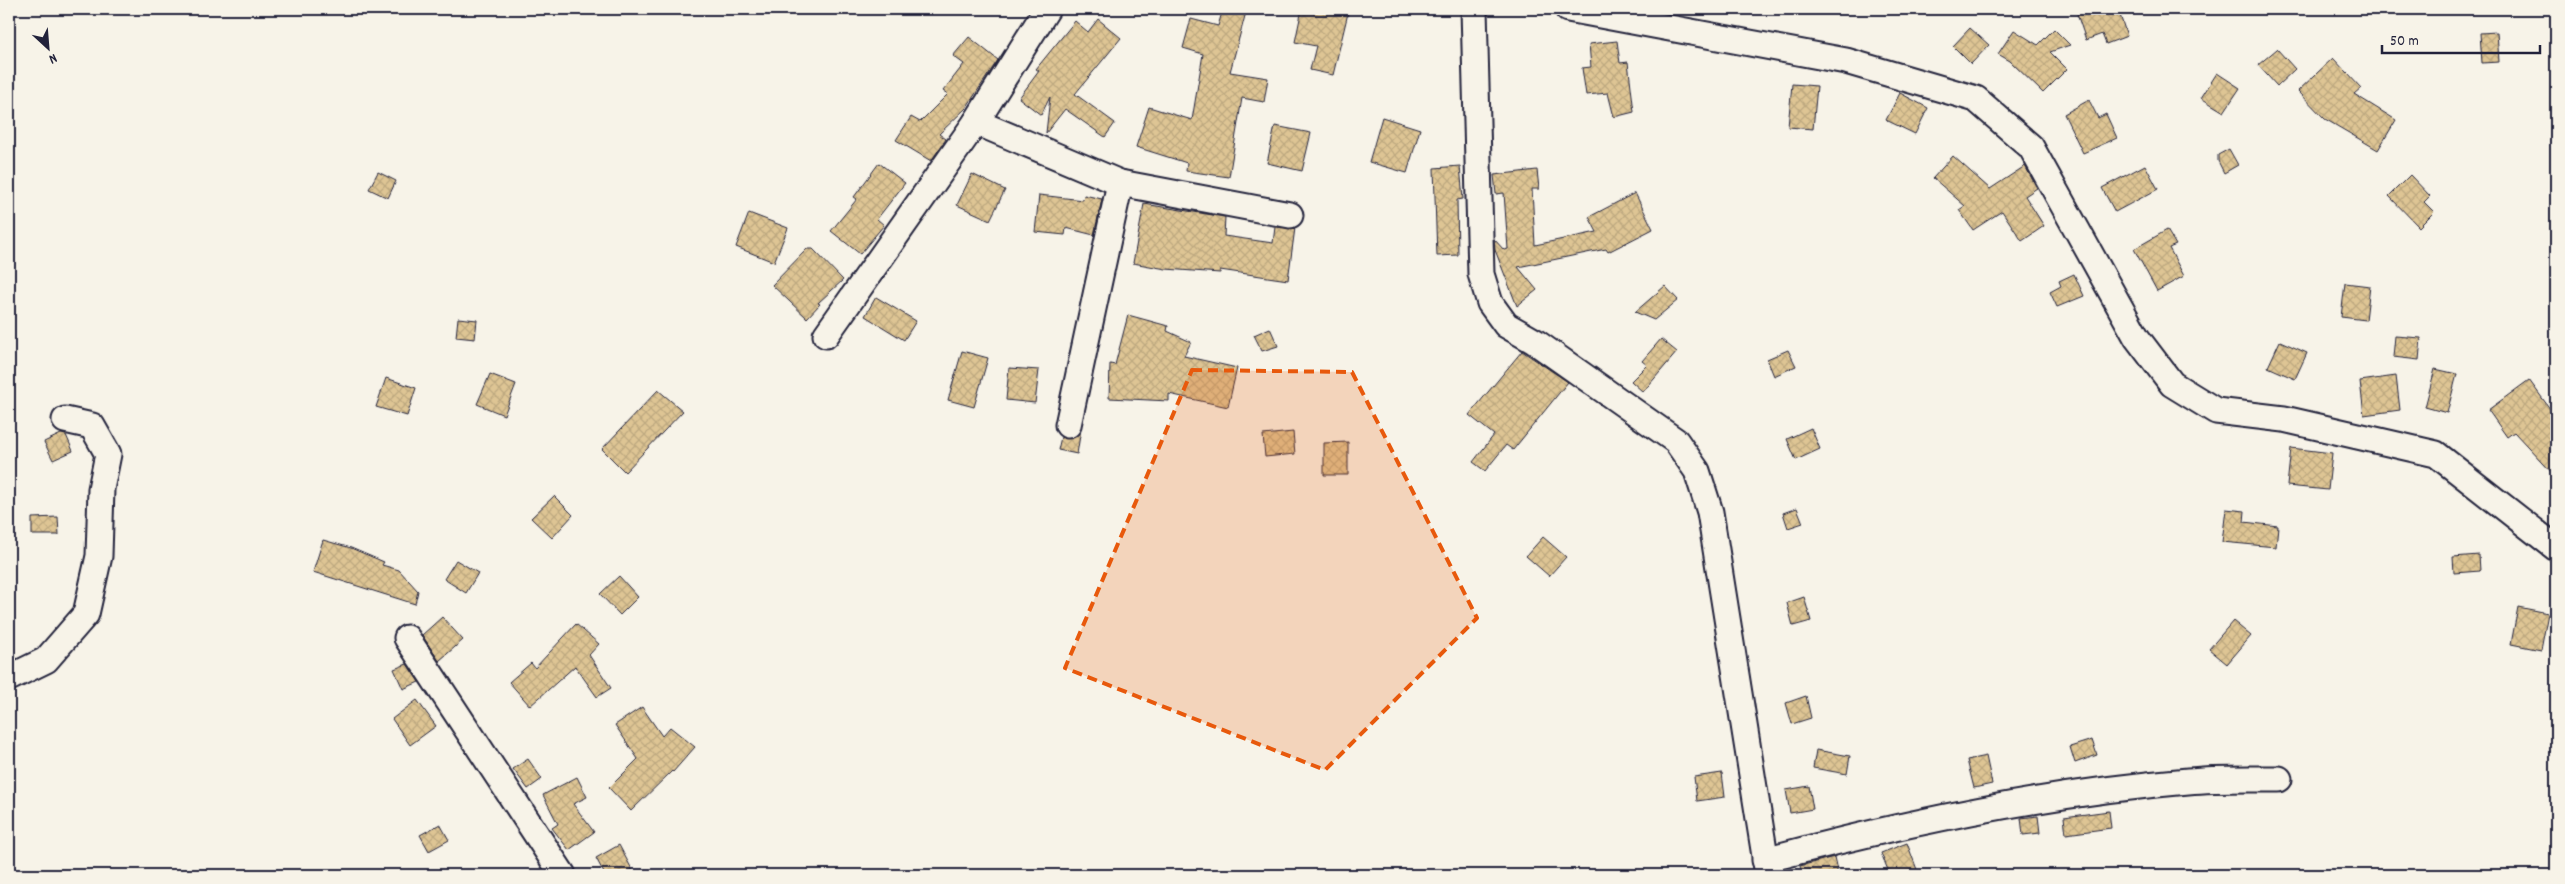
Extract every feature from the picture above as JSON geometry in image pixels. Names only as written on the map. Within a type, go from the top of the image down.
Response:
[{"type":"street","points":[[826,335],[976,122],[1047,9]]},
{"type":"street","points":[[1474,9],[1481,274],[1490,303],[1506,325],[1534,341],[1676,441],[1698,471],[1710,512],[1767,868],[1846,838],[2075,793],[2190,780],[2279,779]]},
{"type":"street","points":[[1573,9],[1846,61],[1976,99],[2031,147],[2137,338],[2172,384],[2216,411],[2284,419],[2436,454],[2556,548]]},
{"type":"street","points":[[976,122],[1120,183],[1290,215]]},
{"type":"street","points":[[1068,425],[1120,183]]},
{"type":"street","points":[[9,678],[46,660],[86,614],[99,556],[101,489],[108,454],[92,426],[65,420]]},
{"type":"street","points":[[407,638],[563,875]]},
{"type":"highlighted area","points":[[1192,370],[1352,372],[1477,618],[1325,770],[1065,668]]},
{"type":"building","points":[[1223,9],[1246,12],[1230,72],[1268,78],[1264,102],[1242,98],[1229,177],[1186,171],[1187,163],[1136,147],[1149,107],[1192,120],[1203,54],[1183,48],[1191,19],[1218,26]]},
{"type":"building","points":[[1302,9],[1329,9],[1348,13],[1333,75],[1310,70],[1316,46],[1295,42]]},
{"type":"building","points":[[2093,9],[2118,9],[2127,36],[2106,44],[2102,34],[2086,40],[2077,14]]},
{"type":"building","points":[[1098,19],[1121,38],[1075,94],[1115,123],[1105,137],[1065,109],[1046,133],[1050,97],[1041,115],[1019,98],[1039,71],[1036,69],[1075,21],[1088,32]]},
{"type":"building","points":[[1970,28],[1989,45],[1971,64],[1953,46]]},
{"type":"building","points":[[2054,29],[2070,45],[2050,52],[2067,69],[2043,93],[2010,61],[1998,54],[2014,30],[2038,45]]},
{"type":"building","points":[[2497,32],[2499,62],[2482,63],[2480,33]]},
{"type":"building","points":[[969,37],[998,60],[966,108],[939,134],[946,139],[931,161],[896,140],[911,117],[920,122],[948,94],[943,91],[964,64],[953,56]]},
{"type":"building","points":[[1617,41],[1620,63],[1628,62],[1634,112],[1614,117],[1608,93],[1586,95],[1582,68],[1591,67],[1589,44]]},
{"type":"building","points":[[2277,49],[2295,69],[2277,86],[2258,65]]},
{"type":"building","points":[[2333,58],[2361,88],[2354,94],[2396,120],[2378,150],[2325,119],[2298,91]]},
{"type":"building","points":[[2217,73],[2240,88],[2224,112],[2201,98]]},
{"type":"building","points":[[1792,84],[1817,86],[1813,129],[1788,127]]},
{"type":"building","points":[[1900,93],[1928,108],[1915,134],[1886,120]]},
{"type":"building","points":[[2089,100],[2098,118],[2106,114],[2117,138],[2083,153],[2064,114]]},
{"type":"building","points":[[1382,117],[1420,129],[1407,173],[1369,162]]},
{"type":"building","points":[[1275,126],[1311,133],[1302,171],[1267,163]]},
{"type":"building","points":[[2229,149],[2238,165],[2224,173],[2218,161],[2218,155]]},
{"type":"building","points":[[1953,156],[1990,189],[2025,166],[2037,188],[2025,196],[2044,226],[2022,241],[2002,211],[1973,230],[1959,210],[1965,206],[1933,178]]},
{"type":"building","points":[[879,163],[905,183],[877,219],[884,225],[860,254],[831,231],[857,199],[854,197]]},
{"type":"building","points":[[2145,165],[2158,189],[2115,212],[2102,188]]},
{"type":"building","points":[[1460,166],[1463,199],[1457,200],[1458,255],[1437,256],[1434,168]]},
{"type":"building","points":[[1537,170],[1539,189],[1532,189],[1535,245],[1597,232],[1589,217],[1635,193],[1653,229],[1608,252],[1606,249],[1518,267],[1537,290],[1517,306],[1495,250],[1494,239],[1504,250],[1508,249],[1504,193],[1496,194],[1494,175]]},
{"type":"building","points":[[378,172],[396,181],[388,198],[369,189]]},
{"type":"building","points":[[972,174],[1005,190],[990,220],[957,205]]},
{"type":"building","points":[[2410,175],[2430,196],[2424,202],[2434,212],[2419,227],[2389,196]]},
{"type":"building","points":[[1039,195],[1083,200],[1084,195],[1102,199],[1094,235],[1066,228],[1065,235],[1035,232]]},
{"type":"building","points":[[1144,204],[1225,217],[1224,236],[1273,243],[1275,227],[1295,228],[1288,280],[1220,270],[1220,273],[1166,269],[1133,263]]},
{"type":"building","points":[[749,213],[788,228],[774,262],[736,247]]},
{"type":"building","points":[[2167,230],[2176,245],[2169,248],[2184,276],[2157,291],[2134,249]]},
{"type":"building","points":[[807,249],[813,249],[843,280],[818,303],[820,304],[807,318],[772,285]]},
{"type":"building","points":[[2074,274],[2084,296],[2057,307],[2050,292],[2061,286],[2059,281]]},
{"type":"building","points":[[2345,283],[2370,286],[2366,320],[2341,317]]},
{"type":"building","points":[[1665,286],[1678,300],[1654,320],[1635,312]]},
{"type":"building","points":[[876,297],[916,321],[904,340],[865,316]]},
{"type":"building","points":[[1128,315],[1168,326],[1167,331],[1191,342],[1184,356],[1237,368],[1228,407],[1169,394],[1169,401],[1109,398],[1110,364],[1115,365]]},
{"type":"building","points":[[458,318],[477,320],[475,339],[456,337]]},
{"type":"building","points":[[1270,328],[1278,346],[1262,351],[1254,335]]},
{"type":"building","points":[[2395,336],[2421,338],[2419,360],[2393,357]]},
{"type":"building","points":[[1661,339],[1677,352],[1643,392],[1631,381],[1647,365],[1642,361]]},
{"type":"building","points":[[2280,341],[2307,353],[2295,379],[2268,367]]},
{"type":"building","points":[[1788,350],[1796,366],[1774,376],[1767,359]]},
{"type":"building","points":[[962,351],[988,358],[974,407],[948,400]]},
{"type":"building","points":[[1522,351],[1568,382],[1513,450],[1506,445],[1485,471],[1473,462],[1494,435],[1469,415]]},
{"type":"building","points":[[1009,368],[1039,370],[1035,403],[1006,400]]},
{"type":"building","points":[[2435,369],[2457,374],[2447,413],[2425,407]]},
{"type":"building","points":[[490,374],[516,384],[504,415],[477,404]]},
{"type":"building","points":[[2396,376],[2400,410],[2364,415],[2360,381]]},
{"type":"building","points":[[386,378],[416,388],[407,416],[376,407]]},
{"type":"building","points":[[2529,380],[2556,417],[2556,477],[2514,432],[2507,437],[2488,410]]},
{"type":"building","points":[[658,390],[683,411],[625,472],[602,449]]},
{"type":"building","points":[[1811,428],[1820,449],[1796,460],[1787,439]]},
{"type":"building","points":[[1081,429],[1077,454],[1058,450],[1061,437],[1073,438]]},
{"type":"building","points":[[1293,432],[1295,454],[1265,457],[1263,435]]},
{"type":"building","points":[[61,434],[66,435],[73,451],[53,460],[44,442]]},
{"type":"building","points":[[1348,442],[1348,475],[1324,475],[1324,443]]},
{"type":"building","points":[[2291,448],[2332,453],[2328,490],[2287,486]]},
{"type":"building","points":[[554,496],[573,515],[552,538],[531,518]]},
{"type":"building","points":[[1797,508],[1803,523],[1788,528],[1783,513]]},
{"type":"building","points":[[2226,509],[2245,511],[2244,522],[2278,526],[2276,547],[2222,542]]},
{"type":"building","points":[[58,517],[59,535],[32,535],[32,518]]},
{"type":"building","points":[[1543,537],[1566,557],[1549,576],[1526,556]]},
{"type":"building","points":[[323,540],[351,548],[384,562],[382,565],[399,570],[418,591],[415,604],[313,572]]},
{"type":"building","points":[[2479,555],[2480,571],[2454,573],[2453,557]]},
{"type":"building","points":[[456,560],[478,573],[466,593],[444,579]]},
{"type":"building","points":[[619,576],[638,597],[620,615],[600,594]]},
{"type":"building","points":[[1804,597],[1811,621],[1793,626],[1787,603]]},
{"type":"building","points":[[2518,607],[2548,613],[2541,650],[2511,644]]},
{"type":"building","points":[[442,617],[463,640],[439,661],[422,635]]},
{"type":"building","points":[[2233,621],[2251,636],[2227,664],[2209,649]]},
{"type":"building","points":[[576,624],[599,644],[589,655],[611,688],[597,697],[575,666],[530,706],[509,682],[531,663],[535,668]]},
{"type":"building","points":[[407,664],[419,682],[403,689],[394,669]]},
{"type":"building","points":[[1806,696],[1811,718],[1792,724],[1786,703]]},
{"type":"building","points":[[417,700],[436,726],[410,745],[392,719]]},
{"type":"building","points":[[642,707],[662,736],[670,727],[695,747],[673,772],[631,811],[609,788],[638,759],[615,725]]},
{"type":"building","points":[[2092,740],[2097,755],[2075,763],[2070,747]]},
{"type":"building","points":[[1816,750],[1850,756],[1847,774],[1813,768]]},
{"type":"building","points":[[1986,756],[1992,784],[1974,788],[1967,760]]},
{"type":"building","points":[[528,759],[542,779],[528,789],[513,769]]},
{"type":"building","points":[[1722,773],[1725,797],[1697,801],[1694,777]]},
{"type":"building","points":[[577,777],[587,797],[573,804],[594,832],[569,850],[552,828],[558,824],[543,795]]},
{"type":"building","points":[[1809,786],[1813,809],[1790,813],[1786,790]]},
{"type":"building","points":[[2109,811],[2111,828],[2066,834],[2064,817]]},
{"type":"building","points":[[2038,816],[2040,833],[2023,835],[2021,818]]},
{"type":"building","points":[[440,824],[449,840],[429,851],[420,835]]},
{"type":"building","points":[[1907,843],[1919,875],[1890,875],[1881,853]]},
{"type":"building","points":[[619,845],[635,875],[605,875],[596,858]]},
{"type":"building","points":[[1834,857],[1838,875],[1802,875],[1800,866]]}]
